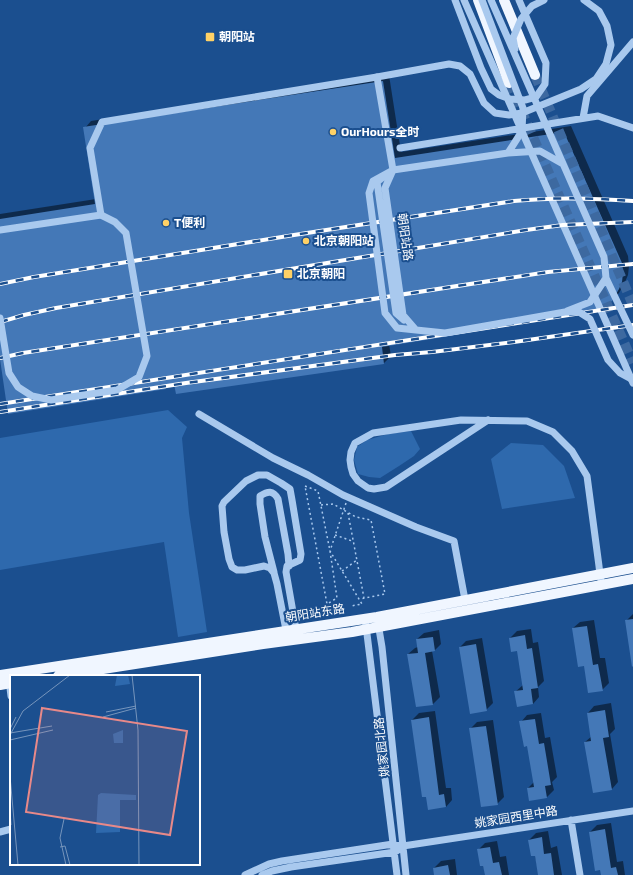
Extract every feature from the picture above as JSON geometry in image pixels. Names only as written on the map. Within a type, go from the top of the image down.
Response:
[{"type":"main road","points":[[478,0],[509,84]]},
{"type":"main road","points":[[504,0],[535,75]]},
{"type":"main road","name":"朝阳站东路","points":[[378,621],[465,600],[633,568]]},
{"type":"main road","name":"朝阳站东路","points":[[34,675],[291,630],[366,623],[633,579]]},
{"type":"main road","name":"朝阳站东路","points":[[64,675],[263,644],[352,632],[366,623]]},
{"type":"street","points":[[455,0],[481,68],[491,89],[498,95],[510,99],[525,100],[536,97],[545,84],[546,62],[519,0]]},
{"type":"street","points":[[464,0],[633,384]]},
{"type":"street","points":[[482,0],[523,108],[522,131],[508,153]]},
{"type":"street","points":[[491,0],[604,257],[606,278],[633,336]]},
{"type":"street","points":[[518,63],[513,38],[520,20],[532,6],[544,0]]},
{"type":"street","points":[[101,215],[90,148],[102,122],[449,64],[460,66],[470,74],[484,103],[495,113],[509,115],[522,113],[581,89],[596,79],[606,64],[610,45],[606,26],[599,11],[584,0]]},
{"type":"street","points":[[583,118],[587,96],[633,42]]},
{"type":"street","points":[[377,77],[393,170]]},
{"type":"street","points":[[400,148],[598,116],[633,128]]},
{"type":"street","points":[[563,164],[540,151],[508,153],[393,170],[373,181],[369,193],[385,313],[397,328],[445,333],[565,312],[579,312],[590,319],[608,360],[620,373],[633,380]]},
{"type":"street","name":"朝阳站路","points":[[393,170],[385,188],[403,315],[416,330]]},
{"type":"street","points":[[0,230],[101,215],[115,222],[126,233],[147,356],[138,377],[117,390],[51,400],[32,396],[18,386],[9,373],[0,318]]},
{"type":"street","points":[[565,312],[590,302],[606,278]]},
{"type":"street","points":[[198,414],[273,458],[348,497],[416,527],[454,541],[465,600]]},
{"type":"street","points":[[488,420],[386,487],[374,489],[368,488],[353,474],[350,460],[351,452],[355,443],[373,433],[461,420],[488,420],[527,421],[553,432],[572,451],[587,476],[602,585]]},
{"type":"street","points":[[274,573],[270,568],[264,566],[245,570],[237,570],[232,567],[224,532],[222,506],[224,502],[246,481],[258,475],[267,475],[290,489],[301,554],[300,560],[287,566],[286,572],[291,630]]},
{"type":"street","points":[[289,566],[278,499],[275,494],[270,492],[264,493],[260,496],[260,504],[265,537],[291,630]]},
{"type":"street","name":"姚家园北路","points":[[378,621],[406,875]]},
{"type":"street","name":"姚家园北路","points":[[366,623],[397,875]]},
{"type":"street","points":[[6,680],[10,693]]},
{"type":"street","name":"姚家园西里中路","points":[[262,875],[291,867],[403,846],[633,811]]},
{"type":"street","points":[[571,820],[580,875]]},
{"type":"street","points":[[0,832],[10,830]]},
{"type":"street","name":"姚家园西里中路","points":[[245,875],[269,864],[282,861],[394,848]]},
{"type":"path","points":[[306,486],[318,491],[321,505],[337,598],[326,604],[306,486]]},
{"type":"path","points":[[348,497],[330,551],[362,604],[351,606]]},
{"type":"path","points":[[321,505],[333,504],[356,517],[371,520],[385,594],[360,599]]},
{"type":"path","points":[[348,513],[364,598]]},
{"type":"path","points":[[335,535],[353,541]]},
{"type":"path","points":[[342,571],[357,560]]},
{"type":"shaded area","points":[[168,410],[187,427],[182,438],[189,513],[207,632],[178,637],[164,542],[0,570],[0,438]]},
{"type":"shaded area","points":[[411,431],[420,449],[414,456],[380,478],[358,474],[354,460],[357,447],[367,440],[388,434]]},
{"type":"shaded area","points":[[511,443],[543,445],[564,466],[575,498],[502,509],[491,459]]},
{"type":"building","name":"北京朝阳站","points":[[383,81],[395,158],[564,132],[622,263],[622,282],[612,301],[603,308],[591,313],[382,347],[384,364],[176,394],[174,384],[165,385],[166,389],[8,414],[0,359],[0,219],[95,204],[83,127]]},
{"type":"building","points":[[633,619],[633,666],[632,667],[625,620]]},
{"type":"building","points":[[587,626],[593,665],[598,664],[603,691],[588,693],[584,666],[578,667],[572,628]]},
{"type":"building","points":[[525,635],[527,649],[532,648],[538,688],[531,689],[533,704],[517,707],[514,691],[523,690],[517,651],[511,652],[509,638]]},
{"type":"building","points":[[433,637],[435,651],[425,653],[433,705],[416,707],[407,654],[418,653],[416,639]]},
{"type":"building","points":[[476,644],[487,711],[470,714],[459,647]]},
{"type":"building","points":[[605,710],[609,737],[603,738],[612,790],[593,793],[584,742],[591,741],[587,713]]},
{"type":"building","points":[[429,717],[439,795],[444,794],[446,807],[428,810],[426,797],[422,797],[411,720]]},
{"type":"building","points":[[535,719],[539,744],[544,743],[551,785],[545,786],[547,798],[529,801],[527,788],[534,787],[527,746],[524,747],[519,721]]},
{"type":"building","points":[[486,726],[498,805],[481,807],[469,728]]},
{"type":"building","points":[[605,829],[611,868],[616,867],[618,875],[601,875],[600,870],[595,871],[589,832]]},
{"type":"building","points":[[542,837],[544,854],[551,853],[554,875],[538,875],[535,856],[531,856],[528,840]]},
{"type":"building","points":[[490,847],[493,863],[499,862],[502,875],[485,875],[483,866],[480,866],[477,849]]},
{"type":"building","points":[[448,865],[450,875],[434,875],[433,868]]},
{"type":"tunnel","points":[[535,75],[633,305]]},
{"type":"tunnel","points":[[509,83],[633,363]]},
{"type":"railway","points":[[0,284],[34,277],[294,235],[514,201],[574,198],[633,201]]},
{"type":"railway","points":[[0,322],[56,308],[526,230],[563,225],[633,222]]},
{"type":"railway","points":[[0,358],[23,353],[548,272],[633,264]]},
{"type":"railway","points":[[0,404],[633,305]]},
{"type":"railway","points":[[0,412],[186,383],[395,355],[514,342],[633,325]]},
{"type":"place","name":"朝阳站","points":[[210,37]]},
{"type":"place","name":"OurHours全时","points":[[333,132]]},
{"type":"place","name":"T便利","points":[[166,223]]},
{"type":"place","name":"北京朝阳站","points":[[306,241]]},
{"type":"place","name":"北京朝阳","points":[[288,274]]}]
